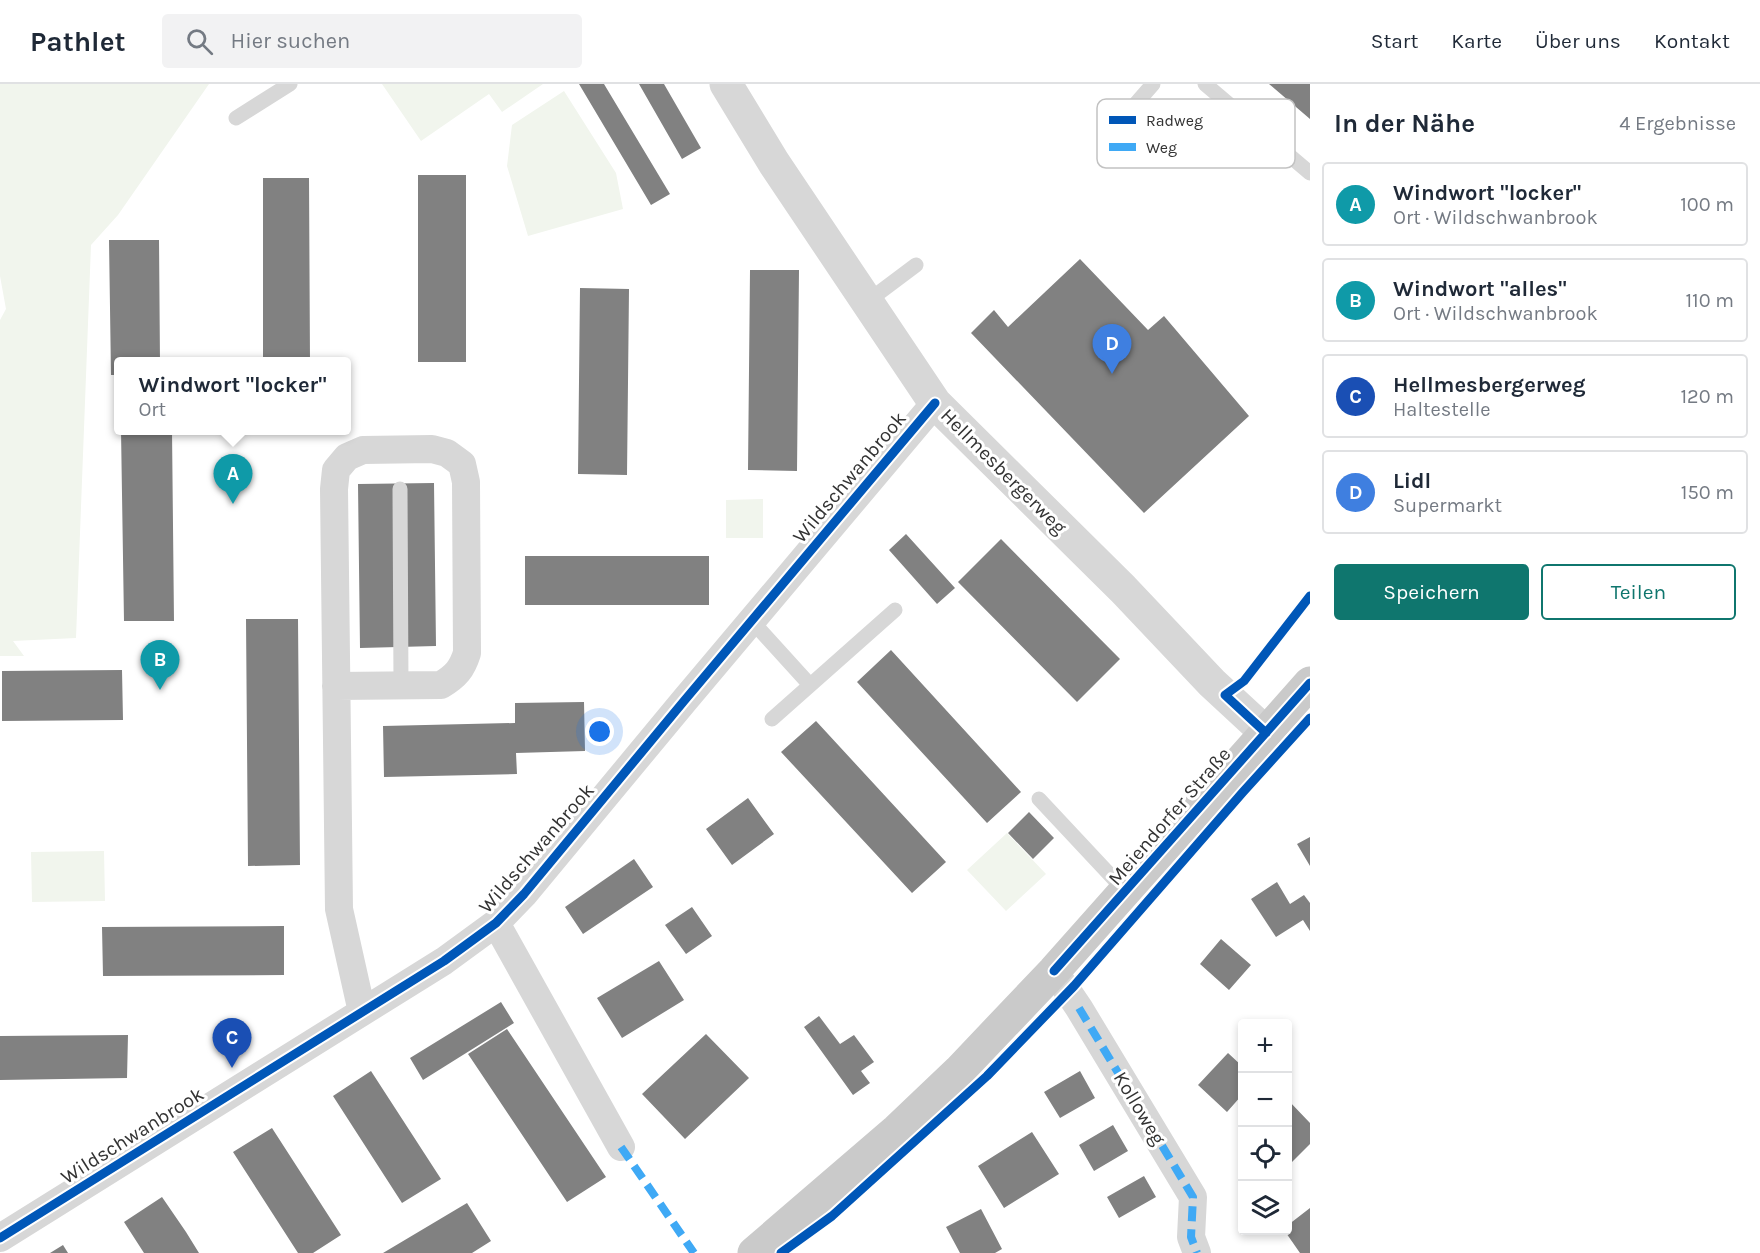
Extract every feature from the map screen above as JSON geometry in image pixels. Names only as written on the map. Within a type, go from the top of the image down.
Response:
[{"type":"main road","name":"Meiendorfer Straße","points":[[754,1253],[897,1130],[959,1071],[1126,892],[1310,683]]},
{"type":"street","name":"Hellmesbergerweg","points":[[726,84],[774,163],[935,403],[1123,589],[1212,683],[1266,733]]},
{"type":"street","name":"Wildschwanbrook","points":[[0,1238],[444,961],[496,923],[524,894],[751,620],[935,403]]},
{"type":"street","points":[[336,686],[441,685],[463,667],[467,653],[466,482],[462,464],[447,453],[432,449],[363,450],[347,457],[336,471],[334,489],[336,686],[339,909],[362,1012]]},
{"type":"street","name":"Wildschwanbrook","points":[[496,923],[621,1147]]},
{"type":"street","name":"Kolloweg","points":[[1054,971],[1079,1008],[1193,1197],[1191,1237],[1197,1253]]},
{"type":"lane","points":[[236,118],[291,84]]},
{"type":"lane","points":[[1140,99],[1153,84]]},
{"type":"lane","points":[[1205,84],[1222,99]]},
{"type":"lane","points":[[1295,161],[1310,174]]},
{"type":"lane","points":[[868,301],[916,266]]},
{"type":"lane","points":[[399,489],[401,685]]},
{"type":"lane","points":[[772,718],[895,610]]},
{"type":"lane","points":[[751,620],[810,685]]},
{"type":"lane","points":[[1039,799],[1126,892]]},
{"type":"shaded area","points":[[0,84],[209,84],[118,215],[91,245],[76,638],[13,641],[24,656],[0,656],[0,320],[6,309],[0,276]]},
{"type":"shaded area","points":[[382,84],[543,84],[502,112],[489,94],[421,141]]},
{"type":"shaded area","points":[[564,91],[616,173],[623,209],[528,236],[507,166],[512,125]]},
{"type":"shaded area","points":[[763,499],[763,538],[726,538],[726,500]]},
{"type":"shaded area","points":[[1007,833],[1046,874],[1006,911],[967,870]]},
{"type":"shaded area","points":[[104,851],[105,901],[32,902],[31,852]]},
{"type":"building","points":[[579,84],[604,84],[670,194],[651,205]]},
{"type":"building","points":[[639,84],[664,84],[701,148],[682,159]]},
{"type":"building","points":[[1269,84],[1310,84],[1310,119],[1295,106],[1295,99],[1287,99]]},
{"type":"building","points":[[418,175],[466,175],[466,362],[418,362]]},
{"type":"building","points":[[263,178],[309,178],[310,357],[263,357]]},
{"type":"building","points":[[109,240],[159,240],[160,357],[114,357],[114,375],[111,375]]},
{"type":"building","points":[[1080,259],[1148,330],[1164,316],[1249,416],[1144,513],[971,333],[994,310],[1008,327]]},
{"type":"building","points":[[750,270],[799,270],[797,471],[748,470]]},
{"type":"building","points":[[580,288],[629,289],[627,475],[578,474]]},
{"type":"building","points":[[121,435],[172,435],[174,621],[124,621]]},
{"type":"building","points":[[434,483],[436,646],[360,648],[358,484]]},
{"type":"building","points":[[906,534],[955,588],[937,604],[889,550]]},
{"type":"building","points":[[1001,539],[1120,659],[1077,702],[958,582]]},
{"type":"building","points":[[525,556],[709,556],[709,605],[525,605]]},
{"type":"building","points":[[246,619],[298,619],[300,865],[248,866]]},
{"type":"building","points":[[891,650],[1021,792],[987,823],[857,682]]},
{"type":"building","points":[[122,670],[123,720],[2,721],[2,671]]},
{"type":"building","points":[[584,702],[585,751],[516,753],[517,774],[384,777],[383,726],[515,723],[515,703]]},
{"type":"building","points":[[816,721],[946,862],[912,893],[781,752]]},
{"type":"building","points":[[748,798],[774,834],[732,865],[706,829]]},
{"type":"building","points":[[1029,812],[1054,838],[1033,859],[1008,833]]},
{"type":"building","points":[[1310,837],[1310,866],[1297,844]]},
{"type":"building","points":[[634,859],[653,887],[583,934],[565,907]]},
{"type":"building","points":[[1277,882],[1290,904],[1304,895],[1310,903],[1310,931],[1303,920],[1276,937],[1251,899]]},
{"type":"building","points":[[692,907],[712,936],[686,954],[665,925]]},
{"type":"building","points":[[284,926],[284,975],[103,976],[102,927]]},
{"type":"building","points":[[1221,939],[1251,965],[1229,990],[1200,964]]},
{"type":"building","points":[[659,961],[684,1000],[622,1038],[597,998]]},
{"type":"building","points":[[501,1002],[514,1023],[423,1080],[410,1058]]},
{"type":"building","points":[[819,1016],[840,1044],[854,1035],[874,1062],[861,1071],[870,1083],[853,1095],[804,1027]]},
{"type":"building","points":[[507,1029],[606,1177],[567,1202],[468,1054]]},
{"type":"building","points":[[706,1034],[749,1078],[685,1139],[642,1094]]},
{"type":"building","points":[[128,1035],[127,1078],[0,1080],[0,1036]]},
{"type":"building","points":[[1228,1053],[1238,1062],[1238,1100],[1227,1112],[1198,1085]]},
{"type":"building","points":[[371,1071],[441,1179],[402,1203],[333,1096]]},
{"type":"building","points":[[1080,1071],[1095,1098],[1060,1118],[1044,1092]]},
{"type":"building","points":[[1292,1104],[1310,1123],[1310,1144],[1292,1162]]},
{"type":"building","points":[[1113,1125],[1128,1151],[1094,1171],[1079,1145]]},
{"type":"building","points":[[272,1128],[341,1235],[313,1253],[298,1253],[233,1152]]},
{"type":"building","points":[[1032,1132],[1059,1174],[1004,1208],[978,1166]]},
{"type":"building","points":[[1144,1176],[1156,1197],[1119,1218],[1107,1197]]},
{"type":"building","points":[[162,1197],[199,1253],[144,1253],[124,1222]]},
{"type":"building","points":[[467,1203],[491,1241],[472,1253],[383,1253]]},
{"type":"building","points":[[1310,1208],[1310,1253],[1300,1253],[1287,1235],[1292,1235],[1292,1222]]},
{"type":"building","points":[[981,1209],[1002,1249],[995,1253],[960,1253],[946,1227]]},
{"type":"building","points":[[63,1245],[68,1253],[50,1253]]},
{"type":"marked path","points":[[1079,1008],[1193,1197],[1191,1237],[1197,1253]]},
{"type":"marked path","points":[[621,1147],[694,1253]]},
{"type":"cycle path","points":[[0,1238],[444,961],[496,923],[524,894],[935,403]]},
{"type":"cycle path","points":[[1266,733],[1225,695],[1244,681],[1310,596]]},
{"type":"cycle path","points":[[1054,971],[1310,683]]},
{"type":"cycle path","points":[[781,1253],[832,1216],[987,1076],[1074,986],[1310,718]]},
{"type":"place","name":"Lidl","points":[[1112,374]]},
{"type":"place","name":"Windwort \"locker\"","points":[[233,504]]},
{"type":"place","name":"Windwort \"alles\"","points":[[160,690]]},
{"type":"place","name":"Hellmesbergerweg","points":[[232,1068]]}]
